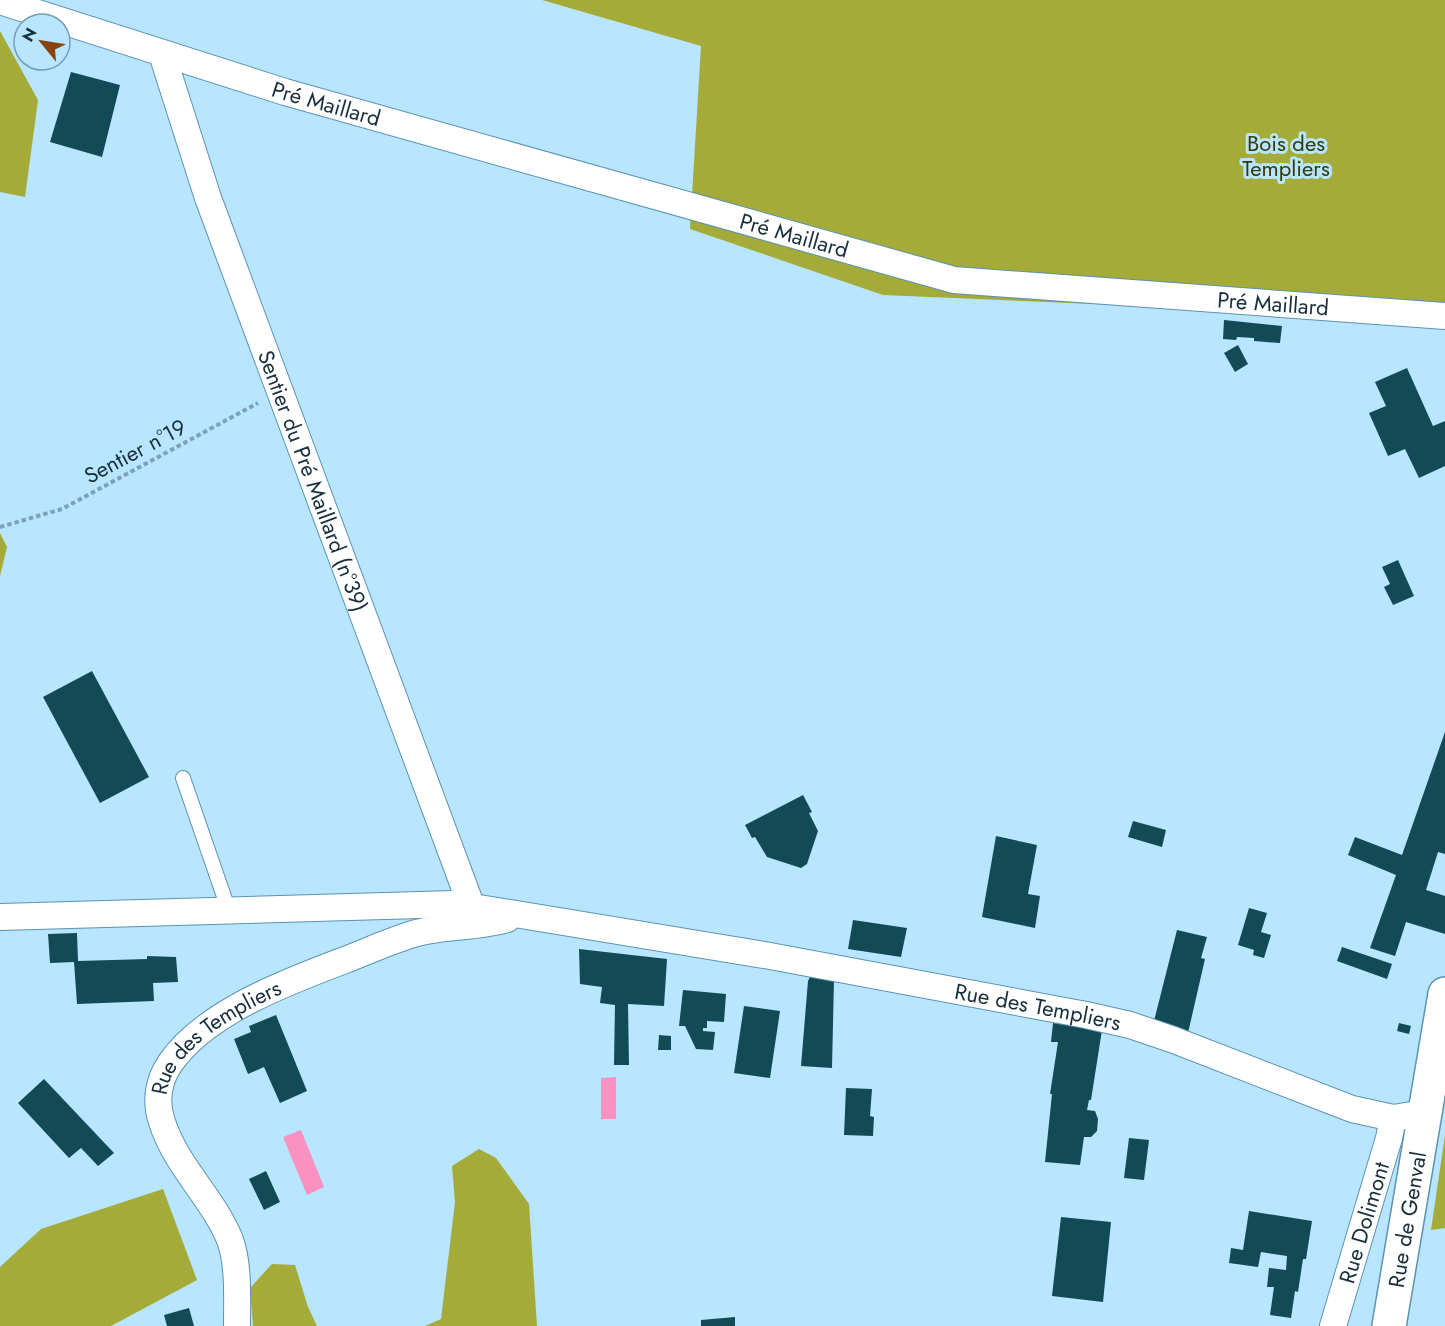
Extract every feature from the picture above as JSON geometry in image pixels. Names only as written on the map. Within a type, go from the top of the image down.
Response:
[{"type":"street","name":"Pré Maillard","points":[[0,1],[285,92],[954,280],[1445,316]]},
{"type":"street","name":"Sentier du Pré Maillard (n°39)","points":[[162,54],[208,198],[471,905]]},
{"type":"street","name":"Rue des Templiers","points":[[0,917],[347,908],[406,904],[471,905],[770,956],[1086,1015],[1130,1025],[1174,1040],[1352,1109],[1408,1115]]},
{"type":"street","name":"Rue des Templiers","points":[[237,1326],[234,1260],[230,1241],[168,1140],[161,1121],[157,1103],[158,1090],[169,1064],[189,1042],[211,1025],[280,986],[413,934],[443,927],[501,921],[519,915]]},
{"type":"street","points":[[1408,1115],[1445,994]]},
{"type":"street","name":"Rue Dolimont","points":[[1333,1326],[1389,1138],[1408,1115]]},
{"type":"street","name":"Rue de Genval","points":[[1389,1326],[1408,1115]]},
{"type":"lane","points":[[183,778],[230,911]]},
{"type":"path","name":"Sentier n°19","points":[[0,526],[62,509],[279,392]]},
{"type":"green space","name":"Bois des Templiers","points":[[542,0],[1445,0],[1445,319],[883,295],[690,229],[701,46]]},
{"type":"green space","points":[[0,31],[12,53],[12,72],[23,72],[38,100],[25,197],[0,192]]},
{"type":"green space","points":[[0,533],[7,547],[0,576]]},
{"type":"green space","points":[[1445,1135],[1445,1228],[1431,1230]]},
{"type":"green space","points":[[479,1149],[496,1158],[529,1204],[537,1326],[425,1326],[441,1319],[455,1202],[452,1166]]},
{"type":"green space","points":[[163,1189],[197,1280],[111,1326],[0,1326],[0,1267],[41,1229]]},
{"type":"green space","points":[[272,1264],[295,1265],[308,1307],[317,1326],[253,1326],[250,1288]]},
{"type":"shaded area","points":[[616,1077],[616,1119],[601,1119],[601,1078]]},
{"type":"shaded area","points":[[301,1130],[324,1187],[307,1195],[283,1137]]},
{"type":"building","points":[[71,72],[120,85],[102,157],[50,142]]},
{"type":"building","points":[[1224,320],[1282,326],[1280,343],[1254,341],[1254,338],[1223,339]]},
{"type":"building","points":[[1238,345],[1248,364],[1235,372],[1224,353]]},
{"type":"building","points":[[1407,368],[1433,426],[1445,421],[1445,466],[1419,478],[1405,449],[1388,456],[1369,413],[1386,406],[1375,382]]},
{"type":"building","points":[[1398,560],[1414,596],[1393,605],[1384,587],[1390,584],[1382,567]]},
{"type":"building","points":[[92,671],[149,777],[100,803],[43,697]]},
{"type":"building","points":[[1445,732],[1445,854],[1438,852],[1426,890],[1445,896],[1445,934],[1406,922],[1395,956],[1370,948],[1396,875],[1348,855],[1355,837],[1402,855]]},
{"type":"building","points":[[803,795],[818,831],[807,864],[801,868],[767,857],[745,825]]},
{"type":"building","points":[[1133,821],[1166,830],[1162,847],[1128,837]]},
{"type":"building","points":[[996,836],[1037,845],[1028,894],[1040,896],[1035,928],[982,917]]},
{"type":"building","points":[[1249,908],[1267,913],[1261,932],[1271,935],[1264,958],[1253,955],[1254,950],[1238,945]]},
{"type":"building","points":[[853,920],[907,928],[901,957],[848,949]]},
{"type":"building","points":[[1177,930],[1207,937],[1201,958],[1205,959],[1188,1033],[1153,1025]]},
{"type":"building","points":[[77,933],[78,961],[147,959],[147,956],[176,957],[178,982],[153,983],[154,1001],[77,1004],[74,962],[50,963],[48,934]]},
{"type":"building","points":[[1342,947],[1392,964],[1387,979],[1337,961]]},
{"type":"building","points":[[579,949],[667,959],[664,1006],[628,1004],[629,1065],[614,1065],[615,1005],[600,1003],[602,987],[580,984]]},
{"type":"building","points":[[811,975],[834,979],[832,1068],[801,1066],[808,981]]},
{"type":"building","points":[[683,990],[726,994],[724,1022],[707,1021],[707,1028],[703,1028],[703,1031],[715,1032],[713,1050],[696,1049],[685,1026],[679,1026]]},
{"type":"building","points":[[744,1006],[780,1011],[770,1078],[734,1073]]},
{"type":"building","points":[[276,1015],[307,1091],[280,1103],[264,1067],[248,1074],[234,1039],[251,1032],[249,1026]]},
{"type":"building","points":[[1053,1023],[1102,1030],[1091,1100],[1089,1100],[1087,1110],[1095,1111],[1098,1119],[1097,1131],[1091,1137],[1084,1137],[1080,1165],[1045,1162],[1052,1094],[1050,1094],[1058,1042],[1051,1042]]},
{"type":"building","points":[[1399,1023],[1411,1026],[1409,1034],[1397,1031]]},
{"type":"building","points":[[659,1035],[671,1036],[671,1050],[658,1050]]},
{"type":"building","points":[[44,1079],[114,1153],[98,1166],[81,1148],[69,1158],[18,1103]]},
{"type":"building","points":[[846,1088],[872,1089],[870,1116],[874,1117],[873,1136],[844,1135]]},
{"type":"building","points":[[1129,1138],[1149,1140],[1144,1180],[1124,1178]]},
{"type":"building","points":[[266,1171],[280,1202],[264,1210],[249,1179]]},
{"type":"building","points":[[1249,1211],[1312,1221],[1306,1259],[1303,1259],[1291,1318],[1270,1315],[1274,1287],[1267,1287],[1269,1268],[1286,1270],[1287,1256],[1261,1252],[1258,1267],[1229,1263],[1231,1248],[1243,1250]]},
{"type":"building","points":[[1061,1217],[1111,1222],[1103,1302],[1052,1296]]},
{"type":"building","points":[[189,1308],[194,1326],[167,1326],[164,1315]]},
{"type":"building","points":[[735,1317],[735,1326],[701,1326],[701,1320]]}]
